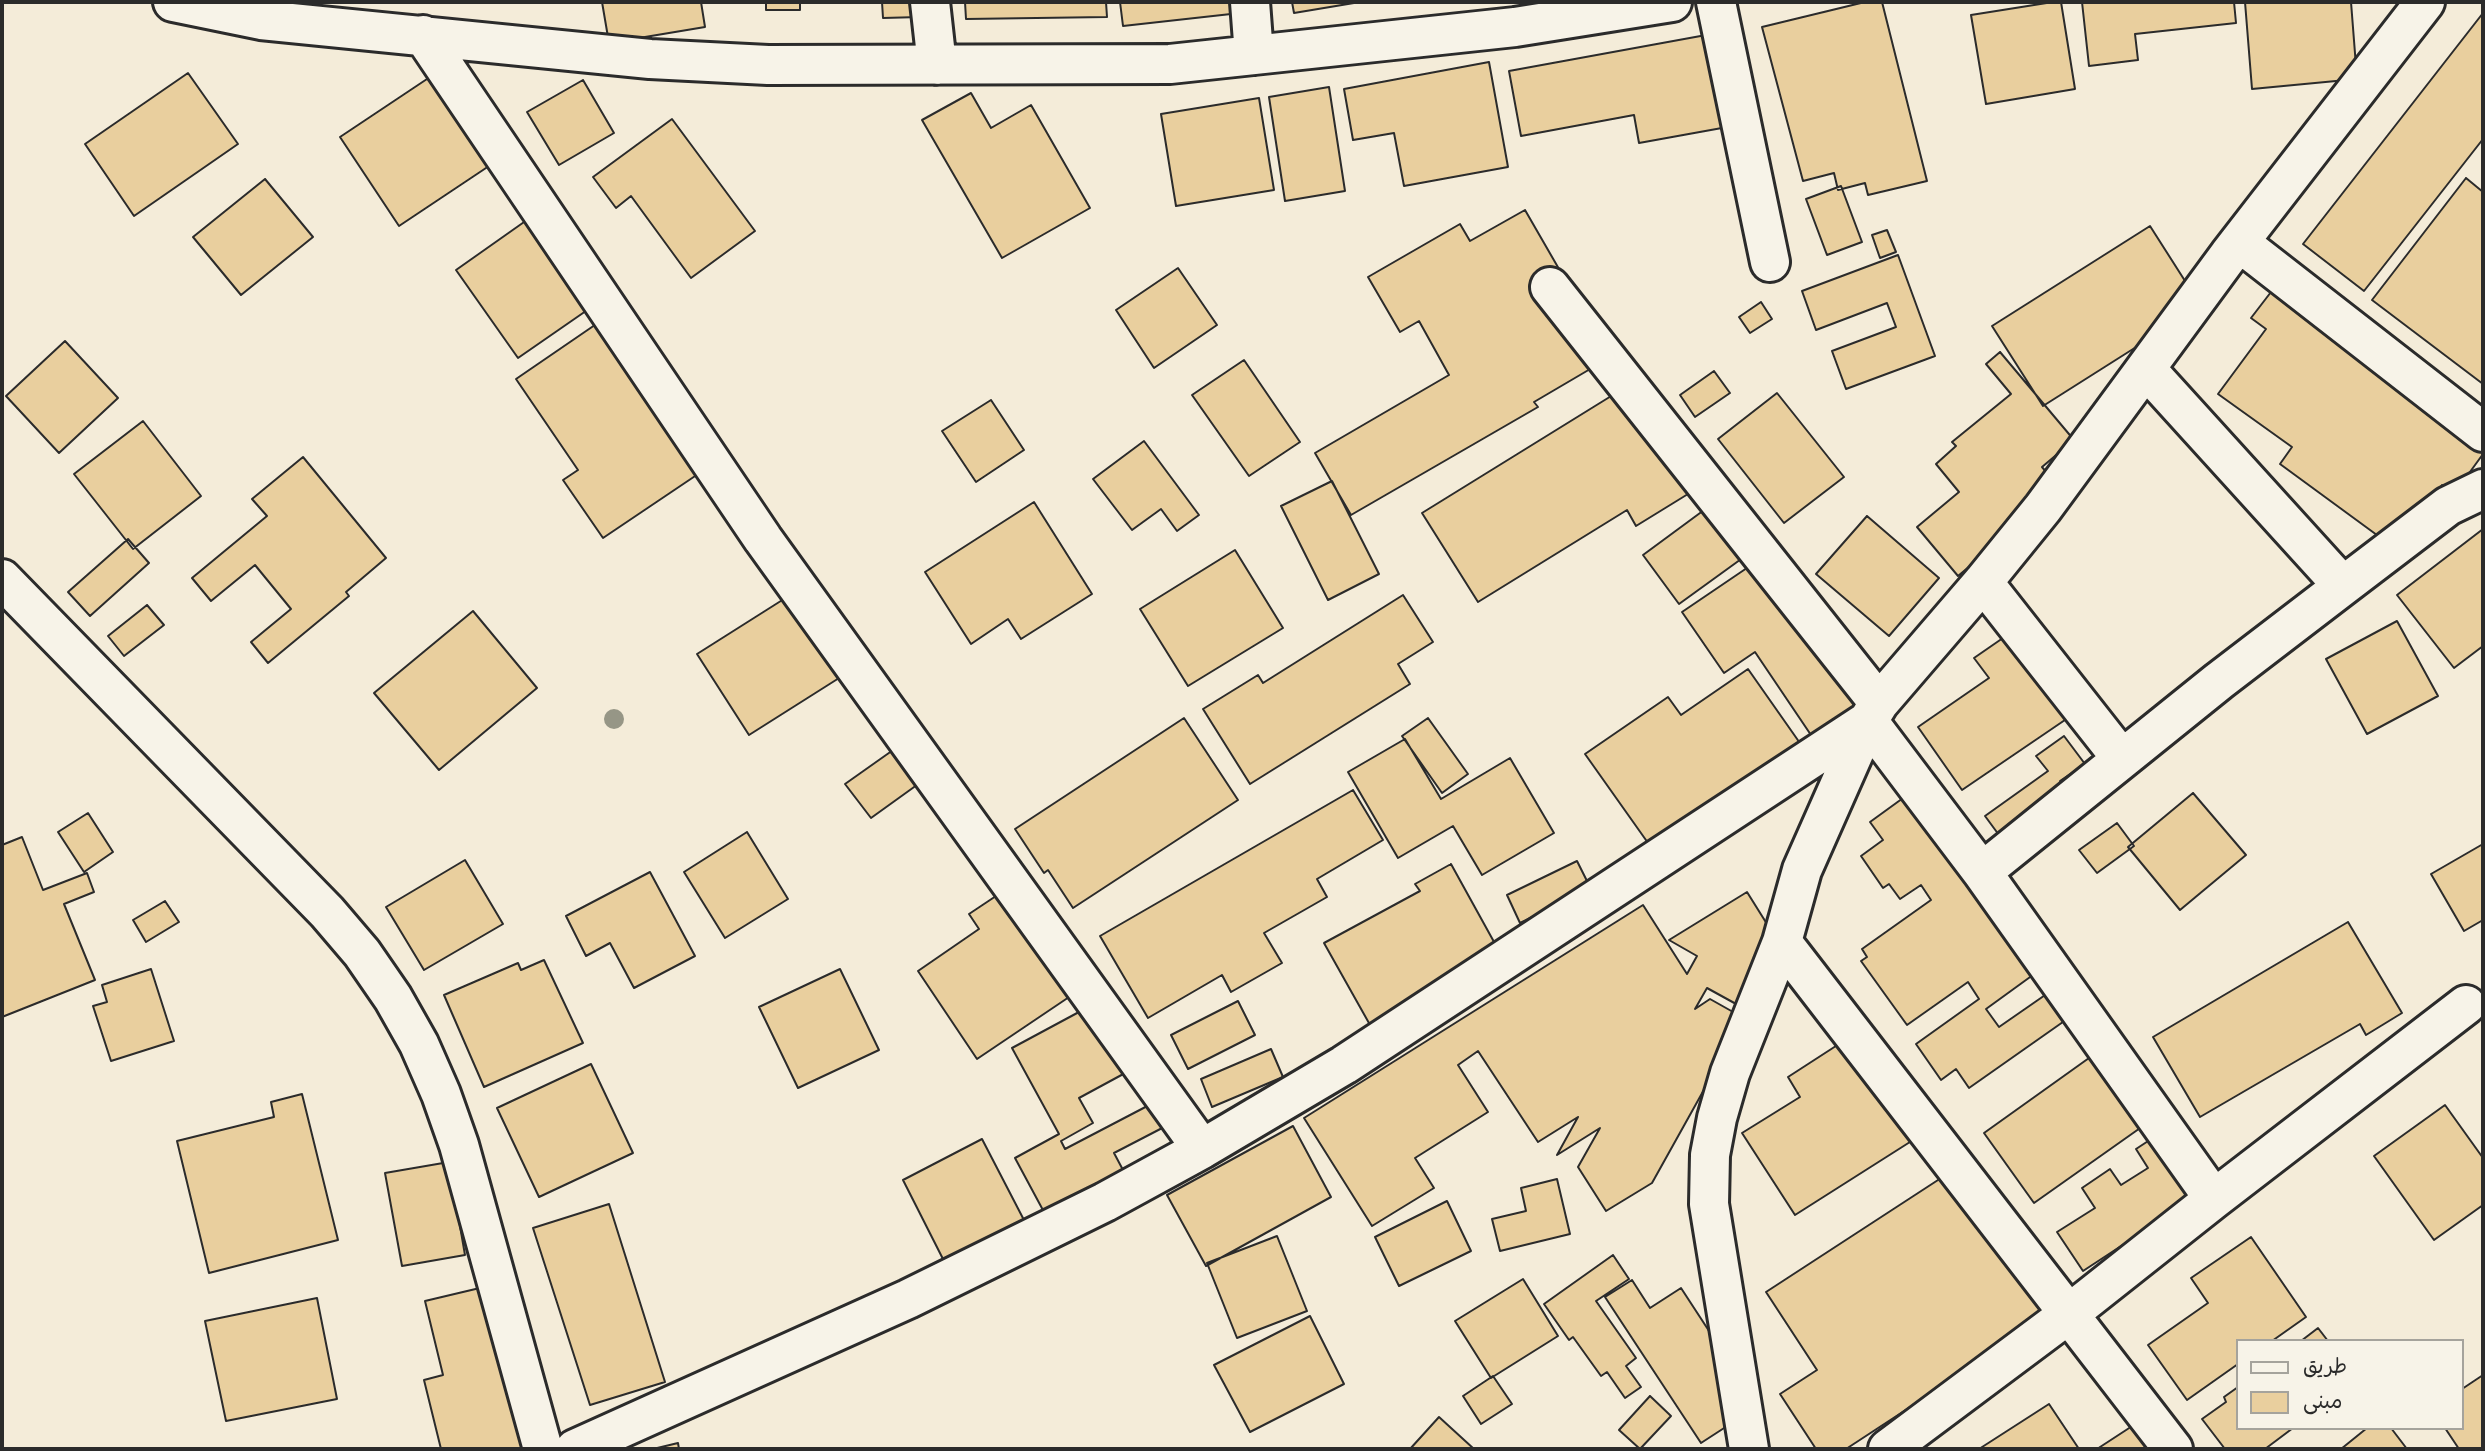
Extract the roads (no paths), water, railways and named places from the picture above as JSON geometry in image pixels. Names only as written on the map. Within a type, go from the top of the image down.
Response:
[{"type":"street","points":[[173,2],[261,20],[650,59],[768,65],[1170,64],[1516,27],[1626,5],[1672,2]]},
{"type":"street","points":[[930,2],[937,65]]},
{"type":"street","points":[[1250,2],[1254,55]]},
{"type":"street","points":[[1716,2],[1770,262]]},
{"type":"street","points":[[1748,1449],[1709,1204],[1710,1155],[1730,1073],[1782,942],[1802,870],[1873,712],[2043,508],[2239,242],[2425,2]]},
{"type":"street","points":[[423,35],[763,539],[1202,1149]]},
{"type":"street","points":[[2239,242],[2483,432]]},
{"type":"street","points":[[1550,287],[1873,712],[1982,872],[2214,1199]]},
{"type":"street","points":[[2146,369],[2343,586]]},
{"type":"street","points":[[1982,872],[2343,586],[2448,506],[2483,489]]},
{"type":"street","points":[[2,579],[327,912],[362,953],[393,998],[419,1044],[441,1094],[458,1145],[543,1449]]},
{"type":"street","points":[[1983,582],[2122,759]]},
{"type":"street","points":[[575,1449],[933,1287],[1105,1202],[1202,1149],[1356,1057],[1873,712]]},
{"type":"street","points":[[1782,942],[2173,1449]]},
{"type":"street","points":[[1888,1449],[2070,1313],[2466,1004]]}]
